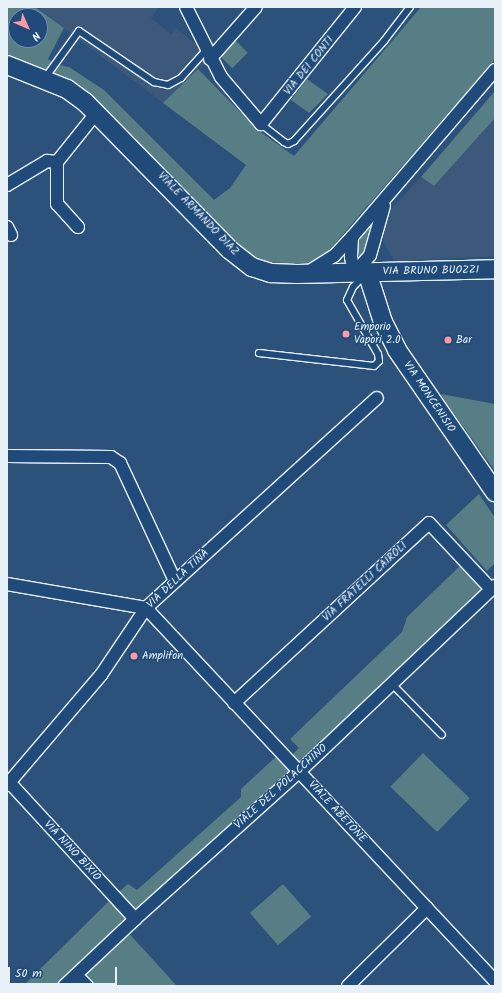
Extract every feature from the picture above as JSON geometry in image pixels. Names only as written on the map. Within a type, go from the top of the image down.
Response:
[{"type":"main road","name":"VIALE ARMANDO DIAZ","points":[[7,65],[67,89],[97,112],[230,250],[252,266],[264,271],[305,274],[360,273]]},
{"type":"main road","name":"VIA BRUNO BUOZZI","points":[[360,273],[495,269]]},
{"type":"main road","name":"VIA MONCENISIO","points":[[360,273],[397,350],[495,492]]},
{"type":"street","points":[[208,54],[256,7]]},
{"type":"street","name":"VIA DEI CONTI","points":[[261,124],[355,7]]},
{"type":"street","points":[[188,8],[208,54],[221,77],[261,124]]},
{"type":"street","points":[[305,274],[334,256],[352,237],[495,70]]},
{"type":"street","points":[[78,226],[57,204],[56,162],[97,112]]},
{"type":"street","points":[[7,185],[47,161],[56,162]]},
{"type":"street","points":[[360,273],[374,246],[378,218],[389,193]]},
{"type":"street","points":[[352,237],[351,257],[360,273]]},
{"type":"street","points":[[374,246],[379,264],[386,272]]},
{"type":"street","name":"VIA DELLA TINA","points":[[8,784],[101,675],[146,608],[377,398]]},
{"type":"street","points":[[7,456],[112,457],[120,463],[175,582]]},
{"type":"street","name":"VIA FRATELLI CAIROLI","points":[[234,703],[429,523],[493,588]]},
{"type":"street","points":[[7,584],[146,608]]},
{"type":"street","name":"VIALE DEL POLACCHINO","points":[[64,986],[135,919],[300,771],[493,588]]},
{"type":"street","name":"VIALE ABETONE","points":[[146,608],[495,981]]},
{"type":"street","name":"VIA NINO BIXIO","points":[[8,784],[135,919]]},
{"type":"street","points":[[348,986],[427,908]]},
{"type":"street","points":[[76,975],[87,986]]},
{"type":"lane","points":[[261,124],[284,142],[288,144],[294,141],[384,41],[410,7]]},
{"type":"lane","points":[[44,79],[79,31],[154,82],[168,85],[181,78],[208,54]]},
{"type":"lane","points":[[259,353],[374,366],[379,361],[378,354],[347,300],[360,273]]},
{"type":"lane","points":[[392,684],[442,735]]},
{"type":"shaded area","points":[[159,7],[151,18],[171,34],[176,28],[197,45],[205,62],[163,103],[48,16],[48,8],[41,8]]},
{"type":"shaded area","points":[[495,118],[495,256],[399,261],[393,258],[385,245],[383,234],[390,211],[421,177],[434,186]]},
{"type":"green space","points":[[7,7],[36,8],[8,8],[8,48],[48,48],[48,16],[64,28],[48,59],[55,64],[69,67],[104,90],[214,200],[230,188],[246,165],[163,103],[198,69],[258,130],[294,156],[421,7],[495,7],[495,59],[325,255],[312,264],[261,262],[233,244],[92,99],[7,57]]},
{"type":"green space","points":[[235,40],[248,53],[232,68],[219,56]]},
{"type":"green space","points":[[307,79],[328,94],[309,113],[291,100]]},
{"type":"green space","points":[[495,91],[495,118],[434,186],[421,177]]},
{"type":"green space","points":[[371,221],[364,255],[359,259],[357,250],[360,236]]},
{"type":"green space","points":[[441,394],[495,404],[495,471],[444,400]]},
{"type":"green space","points":[[479,494],[495,518],[495,563],[487,571],[446,525]]},
{"type":"green space","points":[[465,561],[495,586],[495,597],[491,590],[125,929],[177,986],[87,986],[76,975],[64,986],[23,986],[114,896],[128,884],[137,890],[241,797],[241,789],[281,752],[288,759],[299,748],[290,739],[402,632],[407,617]]},
{"type":"green space","points":[[423,753],[470,798],[437,832],[390,787]]},
{"type":"green space","points":[[283,884],[311,916],[278,945],[250,913]]},
{"type":"place","name":"Emporio Vapori 2.0","points":[[346,334]]},
{"type":"place","name":"Bar","points":[[448,340]]},
{"type":"place","name":"Amplifon","points":[[134,656]]}]
